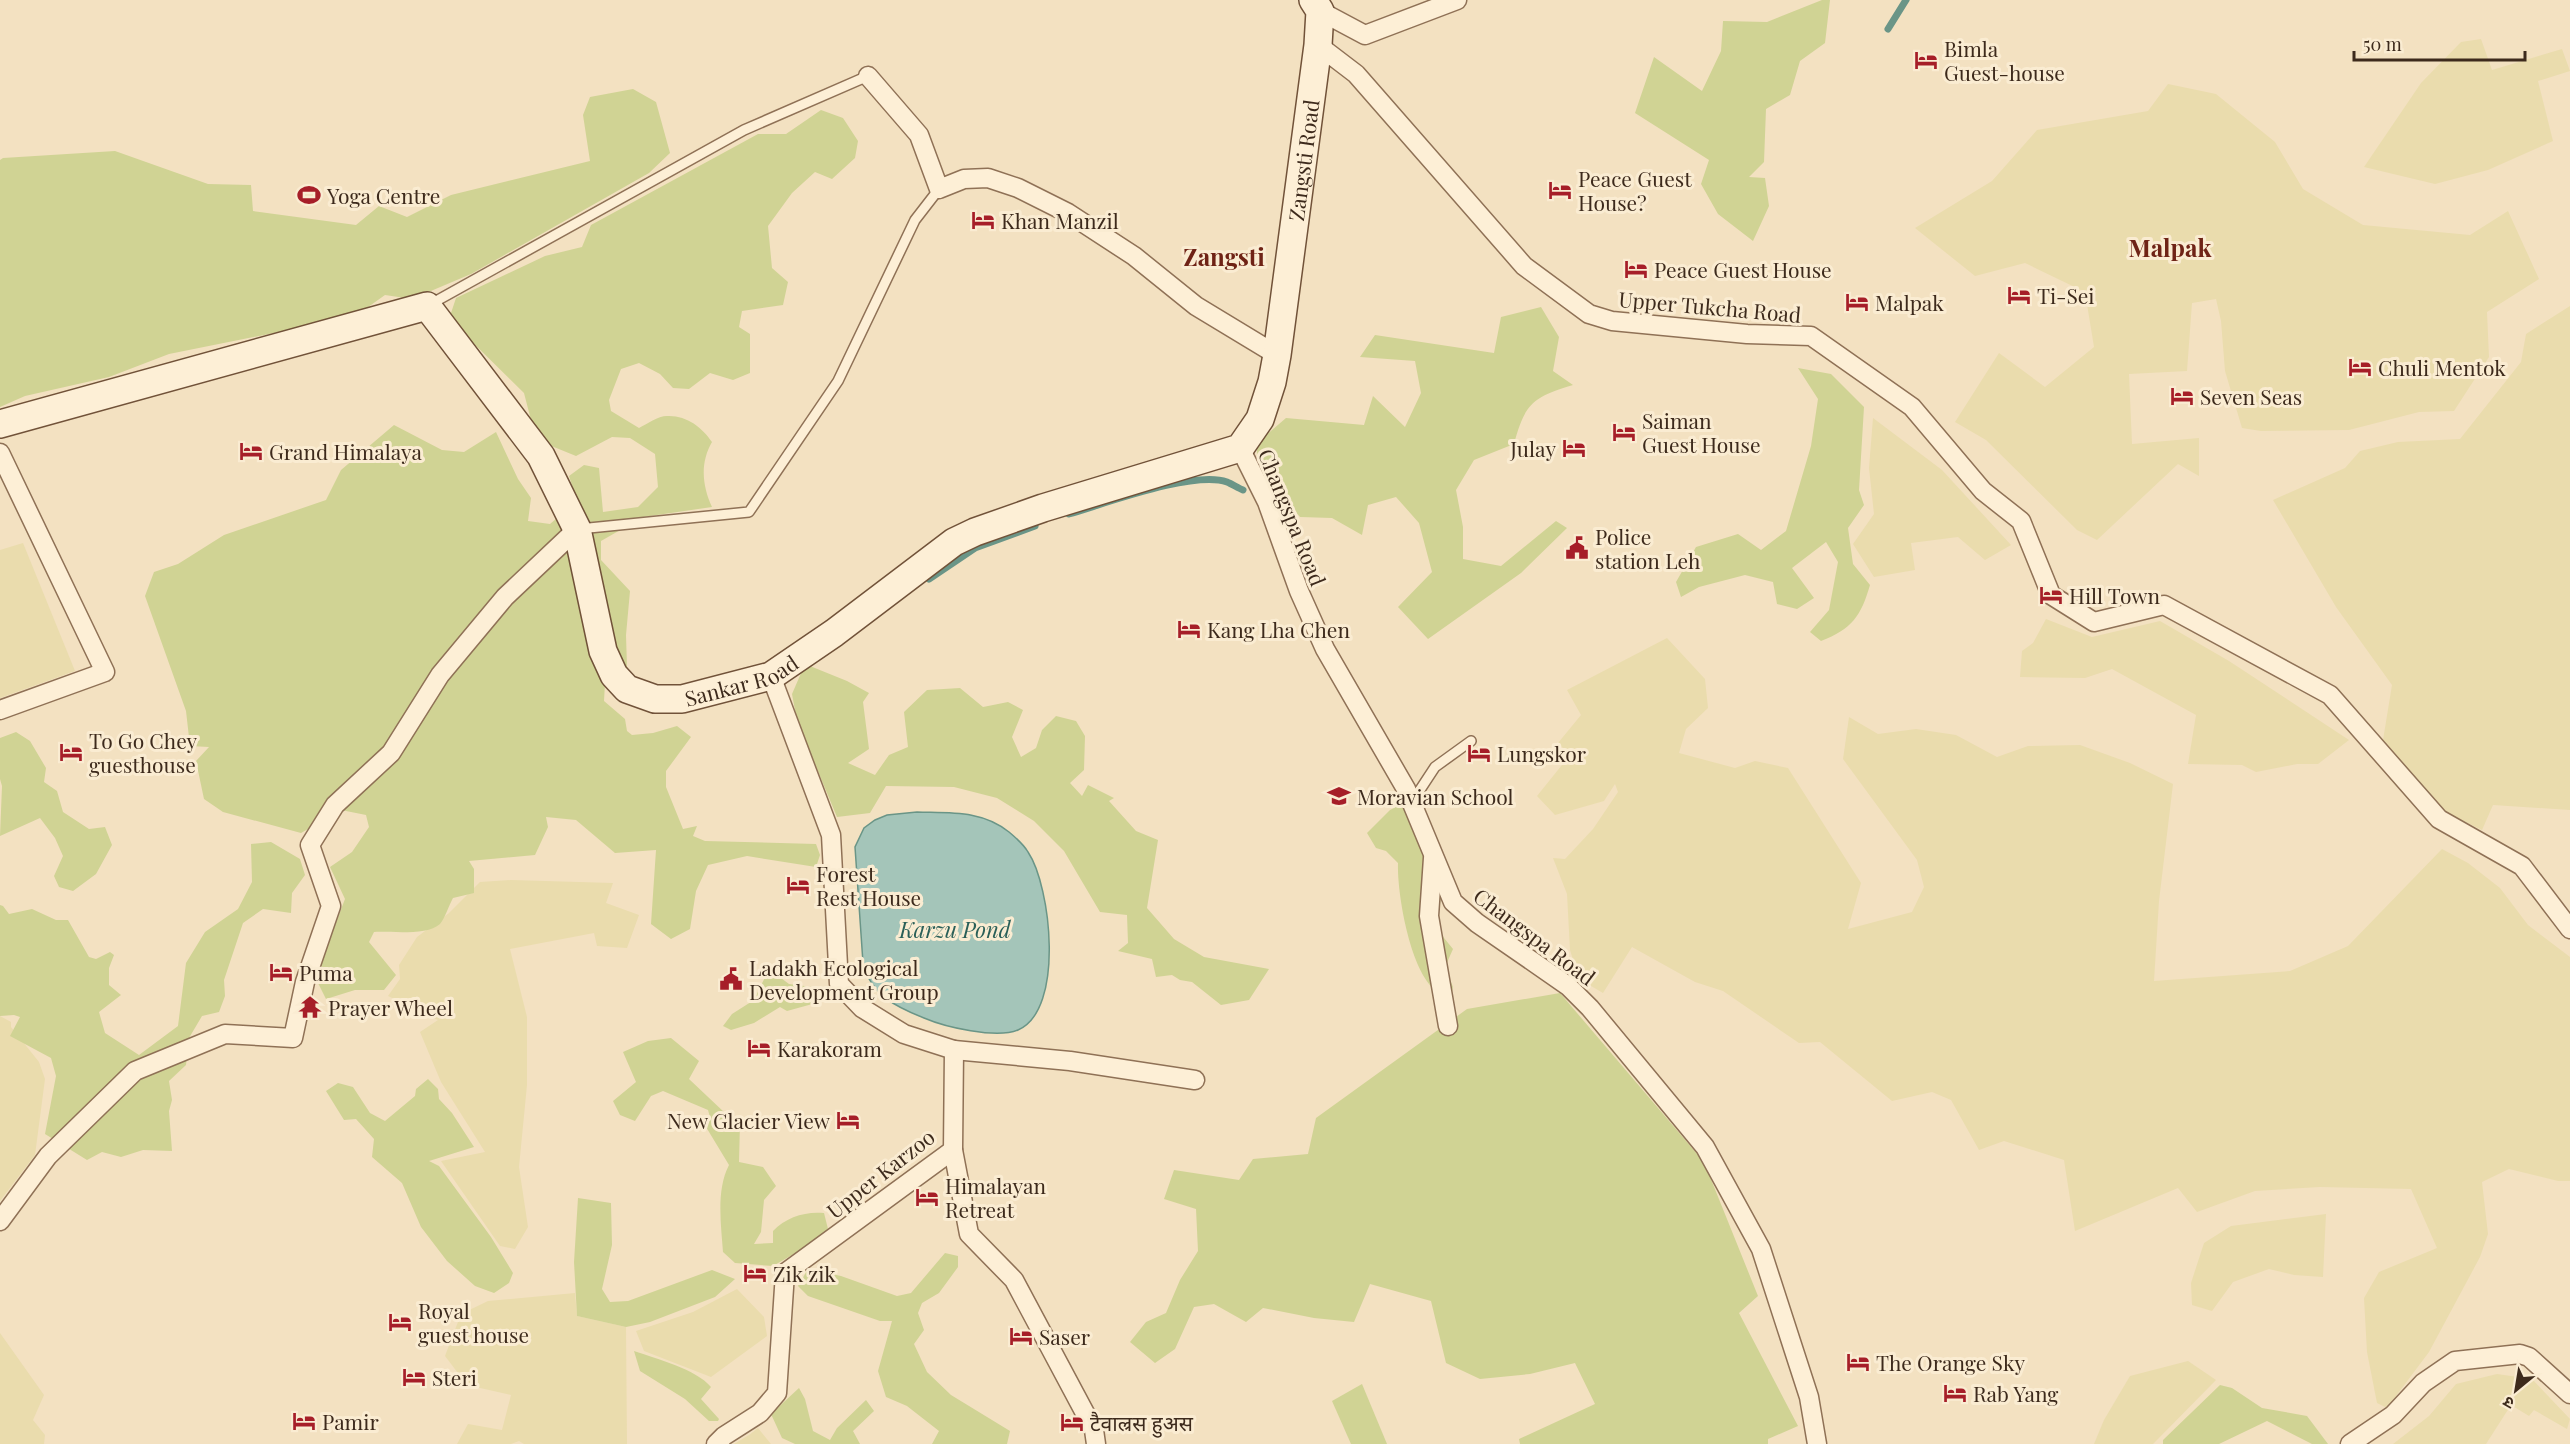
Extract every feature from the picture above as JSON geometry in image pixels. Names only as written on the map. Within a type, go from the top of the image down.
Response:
[{"type":"main road","name":"Zangsti Road","points":[[1240,448],[1260,419],[1272,382],[1277,355],[1299,161],[1318,45],[1316,5]]},
{"type":"main road","points":[[0,424],[427,306]]},
{"type":"main road","name":"Sankar Road","points":[[427,306],[541,456],[577,529],[603,651],[614,675],[627,689],[655,699],[682,699],[771,676],[834,633],[954,542],[1043,508],[1240,448]]},
{"type":"street","name":"Zangsti Road","points":[[1316,5],[1365,35],[1457,0]]},
{"type":"street","name":"Upper Tukcha Road","points":[[1318,45],[1356,74],[1524,266],[1589,314],[1612,321],[1747,334],[1811,336],[1912,407],[1983,491],[2021,521],[2051,595],[2094,622],[2164,605],[2330,695],[2439,819],[2522,866],[2570,929]]},
{"type":"street","points":[[868,76],[919,135],[939,189],[964,179],[988,178],[1018,188],[1068,213],[1134,256],[1196,306],[1277,355]]},
{"type":"street","name":"Changspa Road","points":[[1240,448],[1267,502],[1299,591],[1325,649],[1412,802],[1453,902],[1477,923],[1568,986],[1583,1000],[1705,1147],[1761,1249],[1809,1396],[1817,1444]]},
{"type":"street","points":[[0,453],[105,672],[0,710]]},
{"type":"street","points":[[0,1221],[48,1156],[135,1071],[225,1034],[293,1038],[305,982],[331,906],[310,845],[335,805],[391,753],[440,675],[505,597],[577,529]]},
{"type":"street","points":[[771,676],[831,834],[839,984],[862,1008],[904,1034],[954,1050],[1070,1061],[1195,1080]]},
{"type":"street","points":[[1433,853],[1429,916],[1448,1026]]},
{"type":"street","name":"Upper Karzoo","points":[[716,1444],[724,1436],[760,1413],[777,1393],[785,1273],[953,1150],[954,1050]]},
{"type":"street","points":[[953,1150],[969,1234],[1014,1280],[1094,1430],[1096,1444]]},
{"type":"street","points":[[2350,1444],[2393,1415],[2423,1383],[2454,1361],[2520,1354],[2529,1357],[2570,1394]]},
{"type":"lane","points":[[427,306],[744,130],[868,76]]},
{"type":"lane","points":[[577,529],[749,512],[838,381],[915,220],[939,189]]},
{"type":"lane","points":[[1412,802],[1435,767],[1471,741]]},
{"type":"shaded area","points":[[2481,39],[2492,70],[2562,49],[2570,71],[2538,81],[2553,141],[2488,170],[2435,184],[2364,167],[2421,83],[2461,42]]},
{"type":"shaded area","points":[[2168,84],[2216,94],[2275,142],[2303,189],[2363,225],[2470,235],[2508,211],[2539,279],[2487,312],[2489,357],[2454,411],[2419,412],[2349,430],[2261,431],[2242,428],[2225,371],[2221,321],[2216,299],[2192,303],[2187,371],[2129,374],[2132,444],[2199,438],[2199,476],[2178,464],[2097,540],[2077,530],[1986,440],[1955,422],[1999,353],[2045,387],[2094,347],[2085,292],[2025,263],[1975,276],[1915,228],[1992,181],[2037,130],[2148,111]]},
{"type":"shaded area","points":[[2570,306],[2570,810],[2493,805],[2482,830],[2445,812],[2383,740],[2392,685],[2336,607],[2273,500],[2345,468],[2360,451],[2398,442],[2460,439],[2521,362],[2526,334]]},
{"type":"shaded area","points":[[1873,418],[1942,470],[2011,545],[1985,560],[1958,537],[1911,543],[1915,570],[1874,577],[1853,544],[1874,514],[1869,468]]},
{"type":"shaded area","points":[[23,543],[75,671],[0,698],[0,550]]},
{"type":"shaded area","points":[[2046,619],[2092,637],[2160,621],[2229,661],[2349,740],[2318,764],[2297,764],[2256,772],[2242,765],[2188,764],[2196,715],[2112,669],[2085,678],[2020,677],[2022,651],[2033,643]]},
{"type":"shaded area","points":[[1667,638],[1705,679],[1708,708],[1686,729],[1679,753],[1735,768],[1755,761],[1788,768],[1861,883],[1848,929],[1912,912],[1924,887],[1917,860],[1843,759],[1849,717],[1878,734],[1916,729],[1956,735],[1997,757],[2028,746],[2080,745],[2130,763],[2173,784],[2159,901],[2154,981],[2290,971],[2348,946],[2442,849],[2468,863],[2500,888],[2528,925],[2570,957],[2570,1181],[2558,1181],[2509,1169],[2482,1182],[2488,1234],[2480,1257],[2429,1352],[2387,1408],[2377,1403],[2367,1352],[2364,1298],[2379,1272],[2437,1248],[2411,1189],[2320,1187],[2255,1191],[2197,1212],[2178,1188],[2075,1231],[2064,1160],[2004,1141],[1979,1150],[1951,1100],[1932,1092],[1892,1101],[1820,1042],[1799,1043],[1723,991],[1695,982],[1632,947],[1603,993],[1579,979],[1570,950],[1567,894],[1553,858],[1565,859],[1593,829],[1618,792],[1615,784],[1604,801],[1555,815],[1537,796],[1570,755],[1558,743],[1581,715],[1567,690]]},
{"type":"shaded area","points":[[511,880],[613,883],[606,903],[639,915],[627,948],[597,946],[594,933],[510,949],[527,1017],[527,1085],[519,1167],[528,1227],[515,1249],[500,1246],[441,1161],[485,1152],[441,1082],[420,1032],[438,1020],[388,996],[400,979],[399,965],[417,937],[449,913],[480,882]]},
{"type":"shaded area","points":[[0,1016],[11,1022],[11,1027],[39,1062],[45,1079],[35,1155],[0,1201]]},
{"type":"shaded area","points":[[2326,1214],[2323,1277],[2294,1275],[2269,1269],[2233,1282],[2212,1311],[2192,1305],[2191,1283],[2204,1243],[2231,1226]]},
{"type":"shaded area","points":[[737,1289],[764,1317],[767,1336],[711,1377],[644,1351],[636,1331],[693,1312]]},
{"type":"shaded area","points":[[575,1293],[577,1316],[626,1327],[627,1444],[524,1444],[519,1441],[511,1444],[457,1444],[468,1424],[502,1430],[511,1395],[467,1385],[445,1356],[461,1314],[488,1301]]},
{"type":"shaded area","points":[[0,1333],[44,1395],[33,1420],[45,1435],[44,1444],[0,1444]]},
{"type":"shaded area","points":[[2188,1361],[2216,1380],[2153,1444],[2094,1444],[2104,1420],[2130,1376]]},
{"type":"shaded area","points":[[2497,1374],[2532,1379],[2570,1419],[2567,1429],[2534,1410],[2529,1416],[2511,1405],[2486,1444],[2393,1444],[2429,1416],[2456,1384]]},
{"type":"shaded area","points":[[758,1428],[771,1444],[734,1444],[749,1435]]},
{"type":"green space","points":[[1822,0],[1830,0],[1825,43],[1800,61],[1790,95],[1766,109],[1764,162],[1749,177],[1765,178],[1769,206],[1753,241],[1718,214],[1701,184],[1709,160],[1635,113],[1654,57],[1702,91],[1721,51],[1723,21],[1767,22]]},
{"type":"green space","points":[[633,89],[656,102],[670,153],[649,173],[471,274],[412,299],[385,295],[354,317],[169,354],[109,377],[25,396],[0,407],[0,160],[3,158],[115,151],[208,184],[251,185],[253,211],[356,225],[379,206],[407,217],[451,195],[590,161],[583,115],[590,97]]},
{"type":"green space","points":[[821,110],[843,118],[858,141],[855,158],[832,179],[815,172],[792,193],[768,226],[772,268],[788,282],[783,305],[742,311],[739,327],[750,334],[750,373],[733,380],[710,373],[689,389],[673,388],[660,374],[639,363],[621,369],[609,400],[611,411],[639,428],[660,417],[674,416],[693,423],[703,431],[712,442],[704,466],[704,482],[712,507],[643,517],[601,541],[601,560],[630,591],[626,635],[627,667],[605,683],[604,701],[625,719],[627,731],[632,735],[653,733],[677,726],[691,737],[666,771],[666,787],[683,829],[697,826],[693,836],[705,841],[816,844],[820,855],[816,867],[747,856],[708,865],[696,891],[690,929],[671,939],[651,924],[656,850],[615,853],[576,820],[546,817],[548,827],[535,855],[469,861],[474,869],[474,893],[453,898],[440,924],[418,932],[374,932],[369,942],[396,975],[384,990],[355,990],[326,999],[315,977],[345,899],[330,867],[352,852],[369,827],[366,815],[341,810],[301,833],[223,812],[204,799],[196,761],[209,747],[190,746],[186,711],[145,596],[154,572],[178,564],[224,535],[326,500],[341,470],[394,425],[442,450],[464,452],[496,432],[518,479],[531,498],[528,521],[550,524],[577,501],[569,476],[584,465],[599,468],[603,512],[638,507],[658,487],[655,454],[630,438],[612,437],[576,456],[549,445],[532,424],[524,393],[449,319],[456,298],[545,256],[582,247],[591,225],[758,134],[786,134]]},
{"type":"green space","points":[[1541,307],[1559,337],[1553,371],[1573,385],[1540,398],[1527,410],[1514,444],[1474,460],[1456,490],[1463,527],[1463,559],[1501,566],[1556,521],[1567,528],[1521,573],[1428,639],[1398,607],[1432,572],[1419,523],[1396,497],[1368,505],[1362,535],[1332,518],[1300,517],[1257,466],[1257,443],[1286,418],[1364,425],[1373,396],[1405,427],[1421,393],[1415,361],[1360,357],[1375,335],[1494,353],[1501,317]]},
{"type":"green space","points":[[1798,368],[1831,374],[1864,407],[1859,490],[1864,505],[1848,528],[1853,564],[1870,585],[1863,605],[1854,620],[1840,632],[1821,641],[1810,632],[1829,610],[1838,562],[1826,542],[1792,568],[1814,598],[1797,609],[1777,604],[1773,582],[1745,575],[1699,587],[1681,597],[1676,582],[1696,547],[1738,534],[1761,550],[1786,531],[1811,446],[1818,399]]},
{"type":"green space","points":[[805,664],[847,681],[869,693],[863,702],[869,749],[848,763],[875,775],[889,755],[908,747],[904,712],[927,690],[960,688],[983,707],[1008,702],[1023,710],[1012,737],[1021,757],[1036,748],[1042,730],[1056,716],[1076,721],[1085,736],[1084,770],[1070,783],[1082,796],[1088,785],[1114,798],[1109,801],[1136,831],[1158,840],[1147,908],[1174,939],[1204,957],[1269,969],[1249,1000],[1221,1005],[1192,982],[1180,980],[1172,975],[1156,977],[1152,959],[1118,951],[1128,943],[1127,915],[1100,912],[1064,851],[1034,821],[997,798],[954,787],[886,786],[870,813],[837,817],[797,721],[792,694]]},
{"type":"green space","points":[[16,732],[30,741],[46,768],[44,782],[57,791],[63,812],[89,829],[105,827],[112,845],[96,874],[73,891],[59,887],[54,876],[63,856],[55,838],[40,818],[0,836],[2,786],[0,738]]},
{"type":"green space","points":[[1400,805],[1428,845],[1439,875],[1440,907],[1435,922],[1453,949],[1445,967],[1453,987],[1451,995],[1435,989],[1425,978],[1406,929],[1398,863],[1386,851],[1376,848],[1367,833],[1390,810]]},
{"type":"green space","points":[[271,842],[300,859],[305,875],[292,893],[291,913],[263,909],[243,923],[224,980],[225,996],[219,1012],[202,1016],[189,1038],[186,1065],[169,1081],[172,1100],[169,1111],[172,1151],[143,1150],[121,1157],[102,1152],[87,1160],[45,1134],[56,1076],[51,1058],[10,1036],[20,1017],[0,1016],[0,905],[9,914],[32,909],[56,920],[68,920],[89,957],[96,959],[110,952],[114,955],[109,968],[109,985],[121,995],[99,1012],[105,1033],[139,1055],[178,1026],[186,963],[205,932],[238,909],[252,882],[251,844]]},
{"type":"green space","points":[[769,969],[789,984],[820,988],[824,994],[816,1003],[787,1011],[780,1007],[754,1023],[731,1030],[723,1026],[732,1014],[754,1000]]},
{"type":"green space","points":[[1560,993],[1704,1162],[1758,1296],[1739,1313],[1798,1426],[1768,1439],[1768,1444],[1520,1444],[1519,1439],[1595,1404],[1575,1363],[1530,1374],[1480,1379],[1446,1363],[1431,1301],[1370,1284],[1354,1322],[1314,1318],[1263,1308],[1246,1322],[1214,1304],[1194,1307],[1175,1349],[1155,1363],[1130,1342],[1146,1322],[1166,1313],[1180,1280],[1198,1251],[1196,1209],[1164,1199],[1174,1170],[1239,1180],[1253,1159],[1308,1154],[1316,1118],[1467,1009]]},
{"type":"green space","points":[[671,1038],[699,1061],[689,1079],[725,1113],[740,1123],[739,1162],[763,1167],[776,1186],[764,1200],[761,1232],[754,1244],[773,1243],[773,1231],[790,1219],[803,1214],[824,1213],[828,1229],[818,1240],[773,1266],[735,1263],[723,1252],[721,1230],[722,1185],[729,1165],[703,1122],[710,1117],[708,1110],[663,1091],[651,1096],[635,1121],[620,1115],[613,1101],[636,1082],[623,1052],[648,1041]]},
{"type":"green space","points":[[428,1079],[438,1089],[439,1099],[452,1113],[474,1147],[429,1161],[439,1166],[491,1237],[513,1273],[509,1283],[494,1293],[475,1286],[447,1261],[421,1227],[402,1183],[372,1157],[374,1139],[356,1119],[344,1120],[326,1091],[338,1083],[353,1087],[370,1113],[385,1121],[415,1096],[416,1089]]},
{"type":"green space","points":[[578,1198],[611,1203],[612,1245],[602,1289],[610,1302],[628,1301],[712,1270],[735,1279],[715,1297],[650,1322],[626,1327],[577,1316],[574,1262]]},
{"type":"green space","points":[[945,1253],[958,1256],[958,1267],[939,1293],[922,1303],[918,1313],[924,1330],[914,1344],[927,1372],[951,1395],[1010,1431],[1007,1444],[932,1444],[939,1431],[907,1406],[886,1397],[878,1371],[892,1321],[880,1321],[808,1296],[798,1286],[808,1269],[841,1276],[897,1296],[911,1293]]},
{"type":"green space","points":[[634,1351],[676,1365],[704,1381],[711,1387],[701,1399],[719,1419],[718,1421],[709,1421],[685,1399],[640,1371]]},
{"type":"green space","points":[[1362,1384],[1387,1444],[1351,1444],[1332,1401]]},
{"type":"green space","points":[[2220,1385],[2232,1388],[2262,1408],[2307,1416],[2328,1444],[2312,1444],[2267,1421],[2219,1444],[2163,1444],[2163,1440]]},
{"type":"green space","points":[[799,1388],[805,1399],[813,1431],[830,1440],[837,1428],[866,1400],[874,1411],[853,1431],[860,1444],[795,1444],[782,1438],[771,1414]]},
{"type":"water","name":"Karzu Pond","points":[[917,812],[965,814],[999,825],[1019,841],[1028,852],[1036,869],[1043,891],[1047,918],[1048,974],[1043,999],[1033,1018],[1018,1030],[984,1033],[933,1021],[904,1009],[886,998],[878,992],[867,974],[863,963],[855,847],[864,828],[875,820],[887,815]]},
{"type":"waterway","points":[[1888,29],[1906,0]]},
{"type":"waterway","points":[[1069,514],[1149,490],[1193,481],[1227,482],[1243,490]]},
{"type":"waterway","points":[[929,579],[975,548],[1035,526]]},
{"type":"place","name":"Bimla Guest-house","points":[[1926,60]]},
{"type":"place","name":"Peace Guest House?","points":[[1560,190]]},
{"type":"place","name":"Yoga Centre","points":[[309,195]]},
{"type":"place","name":"Khan Manzil","points":[[983,220]]},
{"type":"place","name":"Peace Guest House","points":[[1636,269]]},
{"type":"place","name":"Ti-Sei","points":[[2019,295]]},
{"type":"place","name":"Malpak","points":[[1857,302]]},
{"type":"place","name":"Chuli Mentok","points":[[2360,367]]},
{"type":"place","name":"Seven Seas","points":[[2182,396]]},
{"type":"place","name":"Saiman Guest House","points":[[1624,432]]},
{"type":"place","name":"Julay","points":[[1574,448]]},
{"type":"place","name":"Grand Himalaya","points":[[251,451]]},
{"type":"place","name":"Police station Leh","points":[[1577,548]]},
{"type":"place","name":"Hill Town","points":[[2051,595]]},
{"type":"place","name":"Kang Lha Chen","points":[[1189,629]]},
{"type":"place","name":"To Go Chey guesthouse","points":[[71,752]]},
{"type":"place","name":"Lungskor","points":[[1479,753]]},
{"type":"place","name":"Moravian School","points":[[1339,796]]},
{"type":"place","name":"Forest Rest House","points":[[798,885]]},
{"type":"place","name":"Puma","points":[[281,972]]},
{"type":"place","name":"Ladakh Ecological Development Group","points":[[731,979]]},
{"type":"place","name":"Prayer Wheel","points":[[310,1007]]},
{"type":"place","name":"Karakoram","points":[[759,1048]]},
{"type":"place","name":"New Glacier View","points":[[848,1120]]},
{"type":"place","name":"Himalayan Retreat","points":[[927,1197]]},
{"type":"place","name":"Zik zik","points":[[755,1273]]},
{"type":"place","name":"Royal guest house","points":[[400,1322]]},
{"type":"place","name":"Saser","points":[[1021,1336]]},
{"type":"place","name":"The Orange Sky","points":[[1858,1362]]},
{"type":"place","name":"Steri","points":[[414,1377]]},
{"type":"place","name":"Rab Yang","points":[[1955,1393]]},
{"type":"place","name":"Pamir","points":[[304,1421]]},
{"type":"place","name":"टैवाल्रस हुअस","points":[[1072,1422]]},
{"type":"district","name":"Malpak","points":[[2170,247]]},
{"type":"district","name":"Zangsti","points":[[1224,256]]}]
